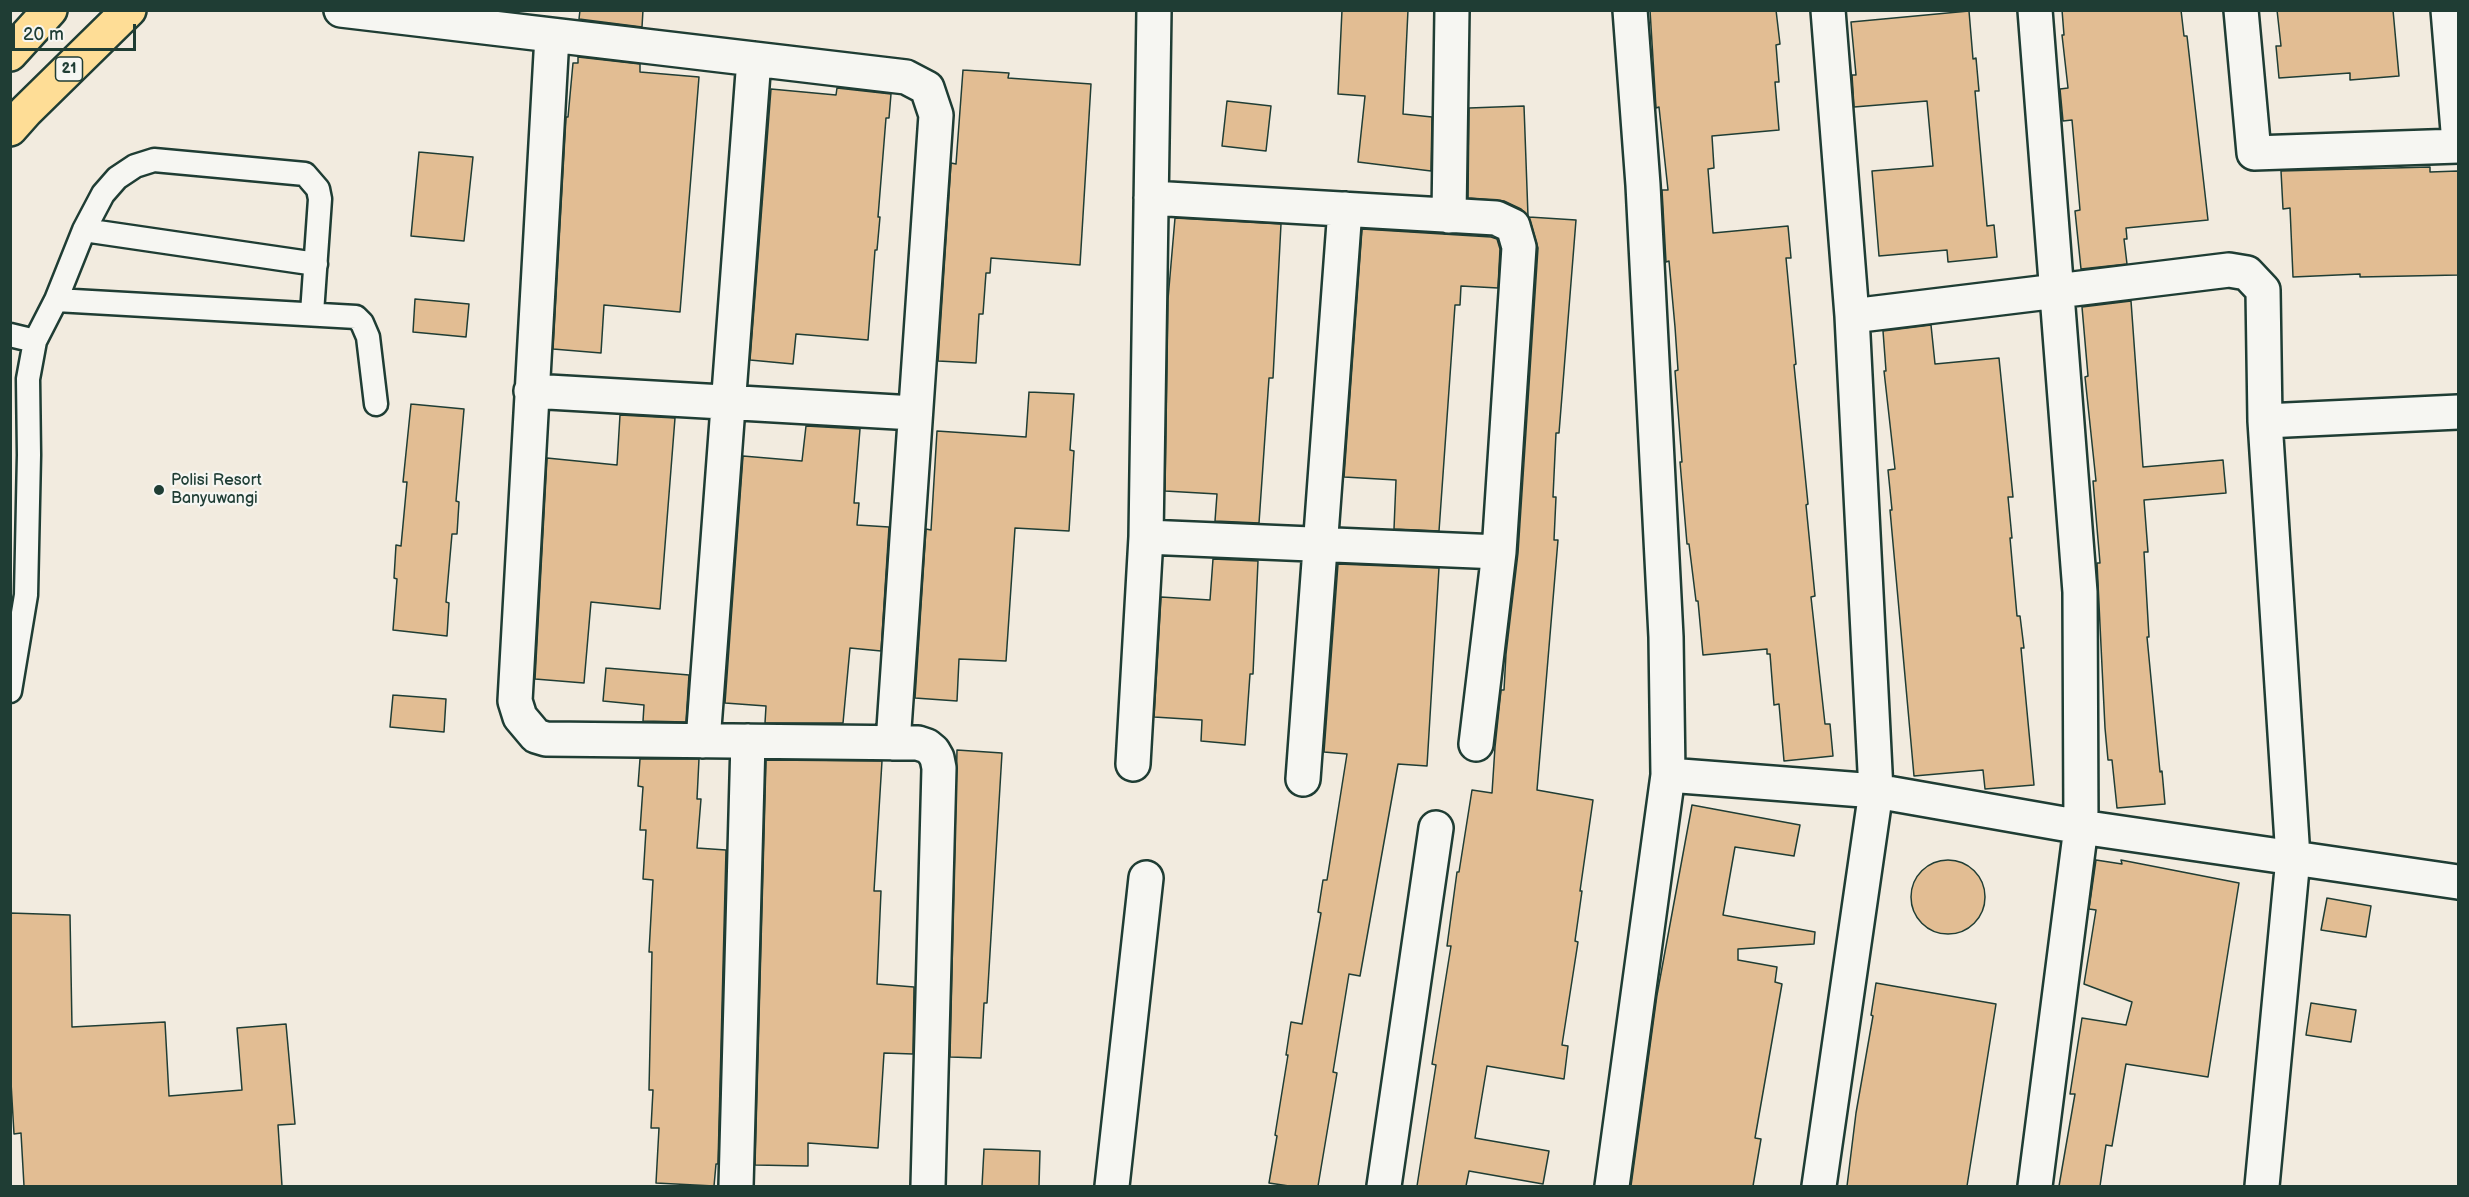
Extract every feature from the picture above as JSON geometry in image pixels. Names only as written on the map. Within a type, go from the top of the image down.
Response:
[{"type":"highway","name":"21","points":[[10,129],[129,10]]},
{"type":"highway","points":[[10,54],[46,13]]},
{"type":"street","points":[[341,10],[906,77],[927,88],[936,115],[893,743]]},
{"type":"street","points":[[1133,764],[1146,537],[1154,10]]},
{"type":"street","points":[[1449,216],[1452,10]]},
{"type":"street","points":[[1612,1186],[1668,775],[1666,638],[1643,185],[1630,10]]},
{"type":"street","points":[[1819,1186],[1876,791],[1852,316],[1828,10]]},
{"type":"street","points":[[2035,10],[2080,592],[2081,827],[2035,1186]]},
{"type":"street","points":[[2241,10],[2254,153],[2458,146]]},
{"type":"street","points":[[2448,10],[2458,131]]},
{"type":"street","points":[[552,36],[515,700],[520,717],[536,736],[546,739],[918,743],[927,746],[937,758],[939,768],[928,1186]]},
{"type":"street","points":[[703,741],[754,59]]},
{"type":"street","points":[[1151,198],[1496,218],[1513,226],[1518,240],[1499,552],[1476,744]]},
{"type":"street","points":[[1303,779],[1345,210]]},
{"type":"street","points":[[1852,316],[2229,270],[2247,273],[2263,290],[2265,421],[2293,858],[2262,1186]]},
{"type":"street","points":[[531,391],[728,401],[914,414]]},
{"type":"street","points":[[2265,421],[2458,412]]},
{"type":"street","points":[[1146,537],[1499,552]]},
{"type":"street","points":[[736,1186],[748,741]]},
{"type":"street","points":[[1668,775],[1876,791],[2081,827],[2458,882]]},
{"type":"street","points":[[1384,1186],[1436,828]]},
{"type":"street","points":[[1112,1186],[1146,878]]},
{"type":"lane","points":[[10,691],[26,595],[28,379],[35,341],[56,300],[84,230],[104,194],[117,177],[135,166],[154,160],[305,174],[318,189],[320,200],[312,313]]},
{"type":"lane","points":[[84,230],[316,264]]},
{"type":"lane","points":[[56,300],[356,317],[362,323],[368,337],[376,404]]},
{"type":"lane","points":[[10,335],[35,341]]},
{"type":"building","points":[[580,10],[643,10],[642,27],[579,19]]},
{"type":"building","points":[[1342,10],[1408,10],[1403,114],[1432,117],[1431,171],[1358,162],[1365,96],[1338,94]]},
{"type":"building","points":[[1650,10],[1776,10],[1780,44],[1776,45],[1779,82],[1775,82],[1779,130],[1712,136],[1714,168],[1708,169],[1713,233],[1788,226],[1791,258],[1786,258],[1815,596],[1811,597],[1825,724],[1830,724],[1833,756],[1784,761],[1779,704],[1774,705],[1770,654],[1767,654],[1767,649],[1703,655],[1698,601],[1696,601],[1689,544],[1687,544],[1680,462],[1682,462],[1675,371],[1678,370],[1669,261],[1666,262],[1662,190],[1668,190],[1659,107],[1656,108]]},
{"type":"building","points":[[2062,10],[2181,10],[2184,36],[2187,36],[2208,220],[2126,228],[2127,239],[2124,239],[2127,264],[2081,269],[2075,211],[2080,210],[2072,120],[2063,121],[2060,89],[2068,88],[2062,35],[2064,35]]},
{"type":"building","points":[[2277,10],[2393,10],[2399,76],[2350,80],[2350,73],[2279,78],[2276,46],[2281,46]]},
{"type":"building","points":[[1969,11],[1973,59],[1976,58],[1979,91],[1975,91],[1987,226],[1994,225],[1997,257],[1948,262],[1947,250],[1879,256],[1872,171],[1933,166],[1927,101],[1854,107],[1852,75],[1856,75],[1851,22]]},
{"type":"building","points":[[578,57],[640,64],[640,72],[699,77],[680,312],[604,305],[601,353],[553,349],[566,117],[568,117],[573,63],[578,63]]},
{"type":"building","points":[[963,70],[1009,73],[1008,78],[1091,84],[1080,265],[991,258],[990,273],[986,273],[983,314],[979,314],[976,363],[938,361],[951,163],[956,164]]},
{"type":"building","points":[[837,88],[891,94],[889,118],[886,118],[878,217],[880,217],[868,340],[796,334],[793,364],[750,360],[771,89],[836,95]]},
{"type":"building","points":[[1227,101],[1271,106],[1266,151],[1222,146]]},
{"type":"building","points":[[1524,106],[1528,216],[1521,209],[1504,201],[1468,198],[1469,108]]},
{"type":"building","points":[[419,152],[473,157],[464,241],[411,236]]},
{"type":"building","points":[[2430,167],[2430,172],[2458,171],[2458,275],[2360,277],[2360,274],[2293,277],[2290,208],[2283,209],[2281,171]]},
{"type":"building","points":[[1529,217],[1576,220],[1559,433],[1556,433],[1553,497],[1556,497],[1554,540],[1558,540],[1537,790],[1593,800],[1580,891],[1582,891],[1575,941],[1578,942],[1562,1045],[1568,1046],[1564,1079],[1487,1066],[1475,1138],[1549,1151],[1543,1184],[1469,1171],[1466,1186],[1417,1186],[1436,1065],[1432,1064],[1451,946],[1447,946],[1457,872],[1459,872],[1472,790],[1492,793],[1501,690],[1504,690],[1518,553],[1538,248]]},
{"type":"building","points":[[1175,218],[1281,224],[1273,378],[1269,378],[1259,523],[1215,521],[1217,494],[1165,491],[1168,299]]},
{"type":"building","points":[[1362,229],[1491,237],[1497,239],[1500,249],[1498,288],[1461,286],[1460,305],[1455,305],[1439,531],[1394,529],[1396,480],[1344,477]]},
{"type":"building","points":[[415,299],[469,304],[466,337],[413,332]]},
{"type":"building","points":[[2131,301],[2143,467],[2223,460],[2226,493],[2144,500],[2148,552],[2144,552],[2149,637],[2147,637],[2165,804],[2117,808],[2112,760],[2108,760],[2105,728],[2097,563],[2100,563],[2093,481],[2096,481],[2085,377],[2088,376],[2082,307]]},
{"type":"building","points":[[1931,325],[1935,364],[1999,358],[2013,497],[2008,497],[2012,538],[2010,538],[2017,616],[2020,616],[2024,648],[2021,648],[2034,785],[1985,789],[1983,770],[1914,776],[1890,510],[1892,510],[1888,470],[1895,469],[1884,371],[1886,371],[1883,331]]},
{"type":"building","points":[[1029,392],[1074,394],[1070,450],[1074,451],[1069,531],[1015,528],[1006,661],[959,659],[957,701],[915,698],[926,529],[931,530],[937,431],[1026,437]]},
{"type":"building","points":[[411,404],[464,409],[456,501],[459,502],[457,534],[452,534],[446,602],[449,603],[447,636],[393,630],[397,579],[394,578],[396,545],[401,546],[407,482],[403,482]]},
{"type":"building","points":[[620,415],[675,418],[660,609],[591,602],[584,683],[535,679],[547,458],[617,465]]},
{"type":"building","points":[[806,426],[860,429],[854,503],[859,503],[857,525],[889,527],[881,651],[850,648],[843,723],[765,723],[766,706],[725,703],[743,456],[802,461]]},
{"type":"building","points":[[1213,559],[1258,561],[1253,674],[1250,674],[1245,745],[1201,741],[1202,720],[1154,717],[1161,597],[1210,600]]},
{"type":"building","points":[[1338,564],[1439,568],[1427,766],[1398,764],[1360,976],[1349,974],[1333,1072],[1337,1073],[1318,1186],[1289,1186],[1269,1183],[1277,1136],[1275,1135],[1291,1022],[1302,1024],[1321,913],[1318,912],[1323,880],[1327,880],[1347,754],[1324,752]]},
{"type":"building","points":[[606,668],[689,675],[686,722],[643,721],[644,705],[603,701]]},
{"type":"building","points":[[393,695],[446,699],[444,732],[390,727]]},
{"type":"building","points":[[957,750],[1002,753],[987,1003],[984,1003],[981,1058],[950,1057]]},
{"type":"building","points":[[640,759],[699,759],[697,799],[701,799],[697,848],[726,850],[718,1164],[716,1164],[714,1186],[656,1183],[659,1128],[651,1128],[653,1090],[649,1090],[652,952],[649,952],[653,880],[643,879],[646,830],[640,830],[643,787],[638,786]]},
{"type":"building","points":[[766,760],[882,761],[874,891],[881,891],[877,984],[914,987],[913,1054],[884,1053],[878,1148],[808,1143],[808,1166],[755,1165]]},
{"type":"building","points":[[1692,805],[1800,825],[1794,856],[1735,847],[1723,915],[1815,932],[1814,944],[1738,949],[1738,960],[1777,967],[1775,982],[1782,984],[1755,1138],[1761,1139],[1753,1186],[1631,1186],[1657,995]]},
{"type":"building","points":[[1948,860],[1969,866],[1979,876],[1985,897],[1979,918],[1969,928],[1948,934],[1927,928],[1917,918],[1911,897],[1917,876],[1927,866]]},
{"type":"building","points":[[2096,860],[2122,864],[2121,860],[2239,883],[2208,1077],[2126,1064],[2112,1146],[2106,1145],[2100,1186],[2059,1186],[2075,1094],[2070,1094],[2082,1018],[2126,1025],[2132,1002],[2084,984],[2096,910],[2089,909]]},
{"type":"building","points":[[2327,898],[2371,906],[2366,937],[2321,930]]},
{"type":"building","points":[[10,913],[70,915],[72,1027],[165,1022],[169,1096],[242,1090],[237,1028],[286,1024],[295,1124],[278,1125],[282,1186],[24,1186],[21,1133],[14,1134],[10,1065]]},
{"type":"building","points":[[1876,983],[1996,1004],[1967,1186],[1847,1186]]},
{"type":"building","points":[[2311,1003],[2356,1010],[2351,1042],[2306,1035]]},
{"type":"building","points":[[984,1149],[1040,1151],[1039,1186],[982,1186]]},
{"type":"place","name":"Polisi Resort Banyuwangi","points":[[159,490]]}]
